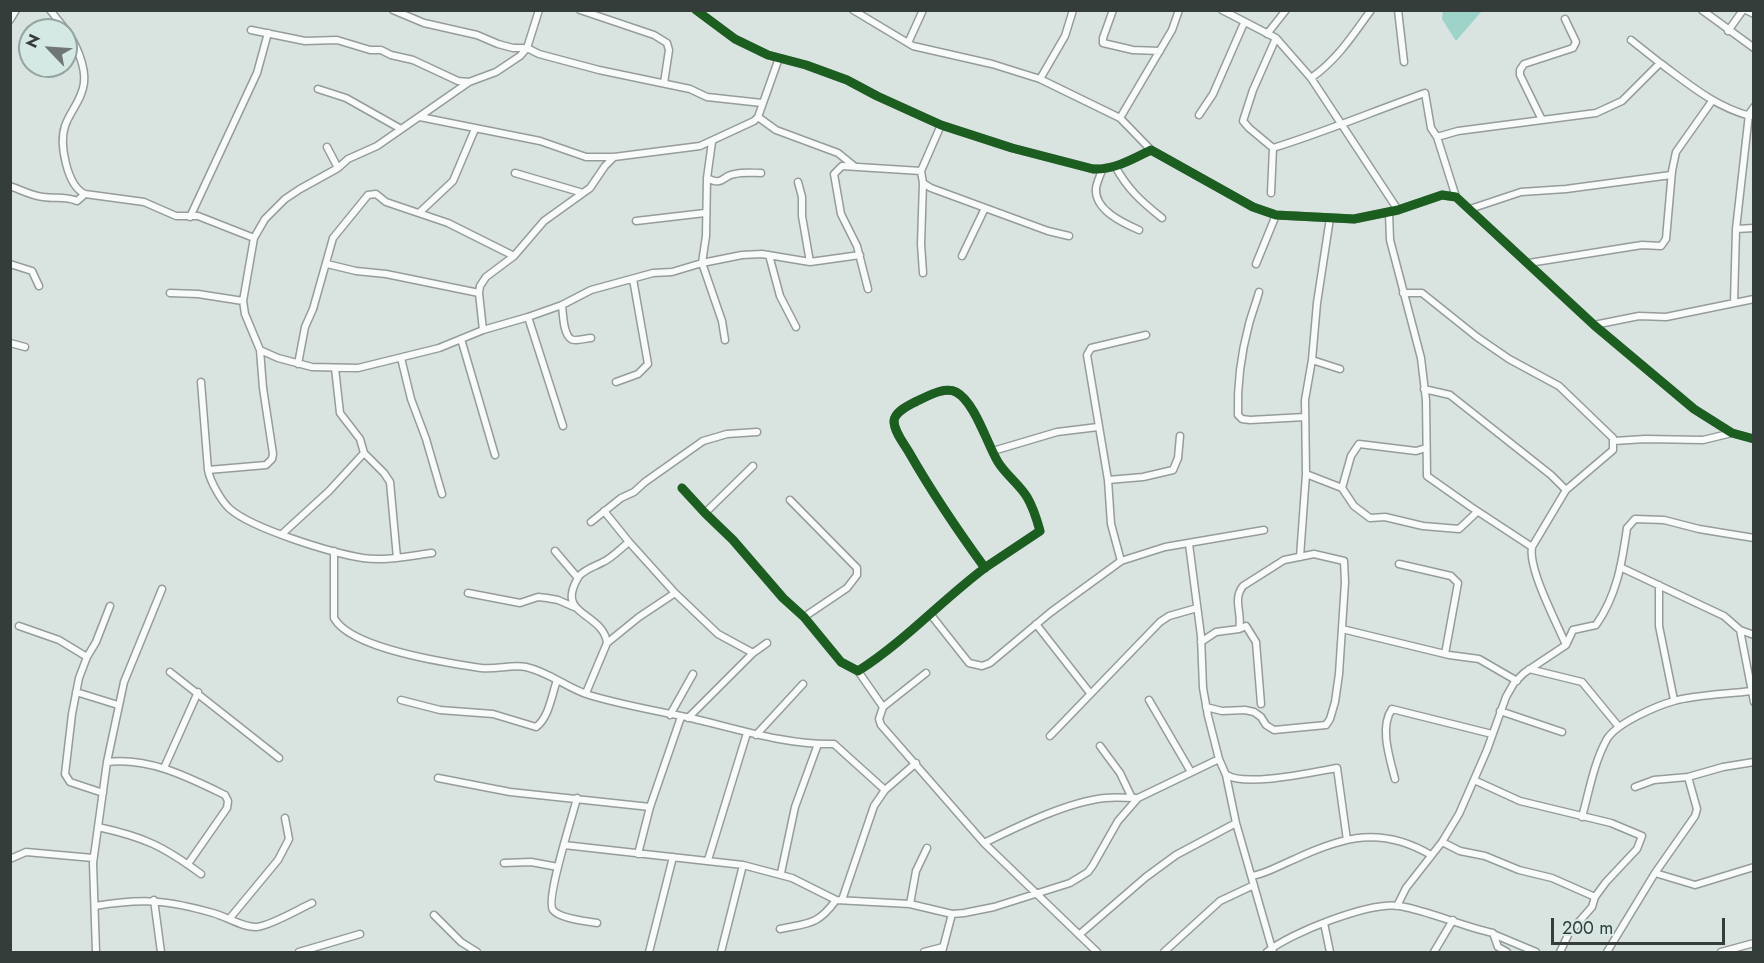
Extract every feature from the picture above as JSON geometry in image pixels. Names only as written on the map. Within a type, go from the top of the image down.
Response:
[{"type":"street","points":[[10,20],[16,10]]},
{"type":"street","points":[[393,10],[434,25],[477,35],[498,44],[513,48],[527,48],[539,54],[599,70],[690,88],[707,97],[762,103]]},
{"type":"street","points":[[208,470],[266,465],[272,459],[260,350],[245,314],[243,300],[254,238],[265,219],[285,199],[338,168],[348,159],[376,146],[469,82],[496,72],[520,56],[527,48],[539,10]]},
{"type":"street","points":[[580,10],[654,35],[667,42],[669,50],[664,83]]},
{"type":"street","points":[[696,10],[735,39],[768,55],[847,80],[941,125],[1012,148],[1102,170],[1151,150]]},
{"type":"street","points":[[853,10],[908,43],[992,64],[1040,79],[1120,118],[1151,150],[1253,207],[1276,215],[1354,219],[1398,210],[1442,195],[1456,197],[1470,208],[1490,230],[1530,263],[1594,325],[1694,409],[1732,433],[1754,439]]},
{"type":"street","points":[[908,43],[923,10]]},
{"type":"street","points":[[1040,79],[1065,36],[1073,10]]},
{"type":"street","points":[[1113,10],[1103,43],[1133,50],[1160,51]]},
{"type":"street","points":[[1120,118],[1172,30],[1179,10]]},
{"type":"street","points":[[1222,10],[1276,38],[1311,78],[1398,210]]},
{"type":"street","points":[[1267,34],[1286,10]]},
{"type":"street","points":[[1311,78],[1338,56],[1371,10]]},
{"type":"street","points":[[1398,10],[1404,62]]},
{"type":"street","points":[[1702,10],[1754,48]]},
{"type":"street","points":[[1728,31],[1744,10],[1754,14]]},
{"type":"street","points":[[1542,120],[1520,75],[1520,69],[1524,64],[1573,48],[1576,42],[1565,19]]},
{"type":"street","points":[[1199,115],[1213,94],[1244,22]]},
{"type":"street","points":[[251,30],[305,41],[337,40],[370,50],[381,50],[413,60],[458,81],[469,82]]},
{"type":"street","points":[[190,217],[257,73],[268,33]]},
{"type":"street","points":[[1274,148],[1249,129],[1243,120],[1253,90],[1276,38]]},
{"type":"street","points":[[1631,40],[1712,101],[1728,110],[1750,116]]},
{"type":"street","points":[[78,56],[84,81],[75,110],[64,128],[63,138],[65,157],[72,180],[82,193],[144,202],[176,216],[198,216],[254,238]]},
{"type":"street","points":[[420,117],[540,141],[586,157],[614,157],[700,146],[758,117],[779,58]]},
{"type":"street","points":[[1437,137],[1458,131],[1591,115],[1615,105],[1635,89],[1660,63]]},
{"type":"street","points":[[318,89],[346,98],[401,129]]},
{"type":"street","points":[[1274,148],[1425,93],[1431,128],[1437,137],[1456,197]]},
{"type":"street","points":[[1530,263],[1642,245],[1661,246],[1666,239],[1671,176],[1676,152],[1712,101]]},
{"type":"street","points":[[1734,303],[1736,229],[1749,114],[1754,107]]},
{"type":"street","points":[[758,117],[776,130],[820,145],[845,157],[854,166]]},
{"type":"street","points":[[923,273],[921,171],[941,125]]},
{"type":"street","points":[[419,213],[453,181],[459,172],[475,129]]},
{"type":"street","points":[[712,142],[707,178],[702,263],[722,321],[725,340]]},
{"type":"street","points":[[327,147],[338,168]]},
{"type":"street","points":[[1272,193],[1274,148]]},
{"type":"street","points":[[483,330],[479,293],[480,286],[486,277],[514,256],[544,220],[590,188],[614,157]]},
{"type":"street","points":[[845,157],[842,166],[834,174],[841,214],[860,255],[868,289]]},
{"type":"street","points":[[842,166],[921,171]]},
{"type":"street","points":[[1115,166],[1124,184],[1162,218]]},
{"type":"street","points":[[1102,170],[1096,190],[1101,204],[1112,216],[1139,230]]},
{"type":"street","points":[[707,178],[716,182],[722,181],[731,174],[761,172]]},
{"type":"street","points":[[515,173],[583,193]]},
{"type":"street","points":[[1470,208],[1521,192],[1671,176]]},
{"type":"street","points":[[798,182],[810,262]]},
{"type":"street","points":[[923,183],[1048,231],[1069,236]]},
{"type":"street","points":[[10,186],[40,197],[65,196],[77,201],[82,193]]},
{"type":"street","points":[[298,364],[305,327],[327,264],[333,238],[368,195],[376,194],[386,202],[448,223],[514,256]]},
{"type":"street","points":[[962,256],[985,208]]},
{"type":"street","points":[[1389,212],[1390,240],[1421,358],[1427,476],[1477,512],[1532,547]]},
{"type":"street","points":[[636,221],[705,213]]},
{"type":"street","points":[[1256,264],[1276,215]]},
{"type":"street","points":[[1300,557],[1306,474],[1305,400],[1330,218]]},
{"type":"street","points":[[1736,229],[1754,228]]},
{"type":"street","points":[[260,350],[298,364],[358,368],[439,348],[483,330],[562,305],[591,290],[653,273],[672,272],[742,255],[769,255],[810,262],[860,255]]},
{"type":"street","points":[[769,255],[780,296],[796,327]]},
{"type":"street","points":[[10,264],[32,271],[39,285]]},
{"type":"street","points":[[327,264],[356,272],[386,274],[479,293]]},
{"type":"street","points":[[616,382],[638,374],[648,364],[633,279]]},
{"type":"street","points":[[1259,292],[1241,360],[1237,396],[1238,415],[1242,419],[1250,420],[1305,417]]},
{"type":"street","points":[[1403,293],[1422,292],[1477,337],[1509,359],[1559,386],[1614,441],[1703,440],[1732,433]]},
{"type":"street","points":[[170,293],[243,300]]},
{"type":"street","points":[[1594,325],[1639,315],[1665,317],[1754,299]]},
{"type":"street","points":[[562,305],[569,338],[573,340],[591,338]]},
{"type":"street","points":[[528,317],[564,426]]},
{"type":"street","points":[[1121,561],[1111,524],[1108,480],[1087,355],[1091,348],[1146,334]]},
{"type":"street","points":[[461,339],[495,455]]},
{"type":"street","points":[[10,343],[25,347]]},
{"type":"street","points":[[401,358],[411,399],[442,494]]},
{"type":"street","points":[[1312,360],[1340,369]]},
{"type":"street","points":[[335,368],[340,413],[360,439],[364,453],[390,482],[397,558]]},
{"type":"street","points":[[201,382],[208,470],[210,479],[228,508],[255,525],[334,551],[364,558],[397,558],[432,553]]},
{"type":"street","points":[[1424,389],[1450,395],[1551,475],[1566,490]]},
{"type":"street","points":[[858,671],[876,660],[986,568],[1040,531],[1027,497],[999,464],[968,403],[956,392],[949,390],[927,396],[906,407],[896,416],[894,422],[896,429],[947,516],[986,568]]},
{"type":"street","points":[[993,451],[1057,432],[1098,427]]},
{"type":"street","points":[[591,522],[621,498],[634,492],[703,441],[727,434],[758,432]]},
{"type":"street","points":[[1108,480],[1153,475],[1173,470],[1178,458],[1180,436]]},
{"type":"street","points":[[1566,645],[1535,572],[1530,556],[1532,547],[1566,490],[1613,450],[1614,441]]},
{"type":"street","points":[[1342,488],[1351,456],[1359,444],[1416,451],[1426,448]]},
{"type":"street","points":[[1416,451],[1426,464]]},
{"type":"street","points":[[282,534],[329,491],[364,453]]},
{"type":"street","points":[[705,513],[753,466]]},
{"type":"street","points":[[1306,474],[1342,488],[1354,506],[1370,518],[1384,517],[1423,526],[1459,529],[1477,512]]},
{"type":"street","points":[[682,488],[733,540],[783,598],[804,617],[841,662],[858,671],[883,707]]},
{"type":"street","points":[[790,500],[857,568],[857,575],[847,588],[804,617]]},
{"type":"street","points":[[604,511],[675,592],[718,634],[753,653]]},
{"type":"street","points":[[1397,906],[1406,888],[1442,842],[1459,814],[1506,697],[1516,681],[1529,669],[1566,645],[1573,630],[1596,625],[1601,618],[1613,596],[1627,528],[1635,519],[1664,520],[1699,529],[1754,538]]},
{"type":"street","points":[[931,615],[969,663],[977,667],[990,663],[1036,624],[1121,561],[1166,547],[1264,530]]},
{"type":"street","points":[[574,608],[571,601],[578,578],[590,567],[604,562],[629,542]]},
{"type":"street","points":[[1189,544],[1206,707],[1219,759],[1226,775],[1236,823],[1252,876],[1270,951],[1301,932],[1324,923],[1361,911],[1397,906],[1434,914],[1468,927],[1493,933],[1536,952]]},
{"type":"street","points":[[334,551],[334,618],[339,627],[380,648],[481,668],[526,667],[585,693],[670,715],[747,734],[818,744],[834,744],[885,790]]},
{"type":"street","points":[[555,551],[578,578]]},
{"type":"street","points":[[1206,707],[1222,711],[1254,711],[1266,725],[1274,730],[1326,725],[1335,702],[1345,582],[1344,561],[1314,554],[1284,560],[1243,586],[1237,599],[1239,629]]},
{"type":"street","points":[[1400,564],[1451,576],[1458,583],[1445,654]]},
{"type":"street","points":[[1620,567],[1724,616],[1740,630],[1754,635]]},
{"type":"street","points":[[1659,585],[1659,626],[1674,700]]},
{"type":"street","points":[[96,952],[93,858],[107,762],[124,682],[162,589]]},
{"type":"street","points":[[585,693],[607,642],[675,592]]},
{"type":"street","points":[[468,593],[520,603],[538,597],[558,600],[588,616],[604,631],[607,642]]},
{"type":"street","points":[[103,793],[70,782],[65,774],[76,692],[87,657],[96,642],[110,606]]},
{"type":"street","points":[[1050,736],[1160,622],[1169,616],[1197,608]]},
{"type":"street","points":[[1036,624],[1090,693]]},
{"type":"street","points":[[19,626],[59,640],[87,657]]},
{"type":"street","points":[[1201,642],[1216,633],[1246,626],[1256,642],[1261,704]]},
{"type":"street","points":[[1342,629],[1445,654],[1479,659],[1516,681]]},
{"type":"street","points":[[1740,630],[1754,702]]},
{"type":"street","points":[[688,718],[753,653],[767,643]]},
{"type":"street","points":[[1529,669],[1582,682],[1618,727]]},
{"type":"street","points":[[170,672],[279,758]]},
{"type":"street","points":[[926,673],[883,707],[879,719],[881,725],[984,843],[1097,952]]},
{"type":"street","points":[[670,715],[693,674]]},
{"type":"street","points":[[401,700],[440,710],[493,714],[536,727],[542,722],[557,680]]},
{"type":"street","points":[[756,735],[803,684]]},
{"type":"street","points":[[1582,817],[1607,739],[1618,727],[1628,720],[1674,700],[1751,691]]},
{"type":"street","points":[[76,692],[118,705]]},
{"type":"street","points":[[164,768],[198,692]]},
{"type":"street","points":[[1149,700],[1191,772]]},
{"type":"street","points":[[1395,779],[1386,734],[1388,715],[1392,709],[1492,734]]},
{"type":"street","points":[[1500,711],[1562,732]]},
{"type":"street","points":[[638,854],[650,807],[681,717]]},
{"type":"street","points":[[708,860],[747,734]]},
{"type":"street","points":[[781,873],[795,807],[818,744]]},
{"type":"street","points":[[1100,746],[1135,798]]},
{"type":"street","points":[[984,843],[1070,807],[1104,798],[1135,798],[1168,785],[1219,759]]},
{"type":"street","points":[[107,762],[128,762],[164,768],[225,795],[228,801],[227,808],[188,864]]},
{"type":"street","points":[[1635,787],[1654,780],[1688,777],[1723,766],[1754,762]]},
{"type":"street","points":[[780,929],[816,921],[839,900],[873,806],[885,790],[916,763]]},
{"type":"street","points":[[1226,775],[1232,778],[1257,780],[1301,776],[1337,768],[1347,840]]},
{"type":"street","points":[[1607,952],[1655,873],[1695,816],[1697,809],[1688,777]]},
{"type":"street","points":[[438,778],[510,792],[650,807]]},
{"type":"street","points":[[1474,780],[1520,801],[1611,823],[1642,836],[1637,849],[1595,897],[1592,907],[1569,933],[1560,952]]},
{"type":"street","points":[[577,798],[550,903],[553,910],[560,916],[597,923]]},
{"type":"street","points":[[564,845],[743,865],[781,873],[839,900],[910,904],[952,914],[994,907],[1035,893],[1049,891],[1070,883],[1088,872],[1118,821],[1135,798]]},
{"type":"street","points":[[230,918],[278,860],[289,839],[285,818]]},
{"type":"street","points":[[1080,934],[1146,877],[1176,855],[1236,823]]},
{"type":"street","points":[[98,827],[141,837],[158,845],[201,874]]},
{"type":"street","points":[[1252,876],[1266,873],[1322,847],[1360,837],[1394,838],[1414,845],[1431,855]]},
{"type":"street","points":[[1442,842],[1460,851],[1485,856],[1520,870],[1552,878],[1595,897]]},
{"type":"street","points":[[910,904],[916,871],[927,848]]},
{"type":"street","points":[[10,859],[26,852],[93,858]]},
{"type":"street","points":[[649,952],[673,856]]},
{"type":"street","points":[[504,863],[531,862],[558,867]]},
{"type":"street","points":[[721,952],[743,865]]},
{"type":"street","points":[[1655,873],[1695,885],[1754,867]]},
{"type":"street","points":[[1164,952],[1220,901],[1254,885]]},
{"type":"street","points":[[154,900],[161,952]]},
{"type":"street","points":[[95,906],[124,901],[154,900],[194,908],[230,918],[243,925],[258,927],[312,903]]},
{"type":"street","points":[[924,952],[942,950],[952,914]]},
{"type":"street","points":[[434,915],[461,942],[477,952]]},
{"type":"street","points":[[1434,952],[1453,920]]},
{"type":"street","points":[[1324,923],[1330,952]]},
{"type":"street","points":[[1493,933],[1498,947],[1507,952]]},
{"type":"street","points":[[299,952],[360,934]]},
{"type":"street","points":[[1721,952],[1754,943]]},
{"type":"green space","points":[[1443,10],[1482,11],[1456,41],[1442,19]]},
{"type":"cycle path","points":[[696,10],[735,39],[768,55],[806,65],[847,80],[941,125],[1012,148],[1093,169],[1116,166],[1151,150],[1253,207],[1276,215],[1354,219],[1398,210],[1442,195],[1456,197],[1594,325],[1694,409],[1732,433],[1754,439]]},
{"type":"cycle path","points":[[682,488],[733,540],[783,598],[804,617],[841,662],[858,671],[892,647],[954,593],[970,580],[986,567],[1040,531],[1027,497],[998,462],[969,405],[963,397],[952,390],[936,392],[907,406],[897,414],[894,425],[937,498],[955,526],[965,540],[975,554],[985,568]]}]
